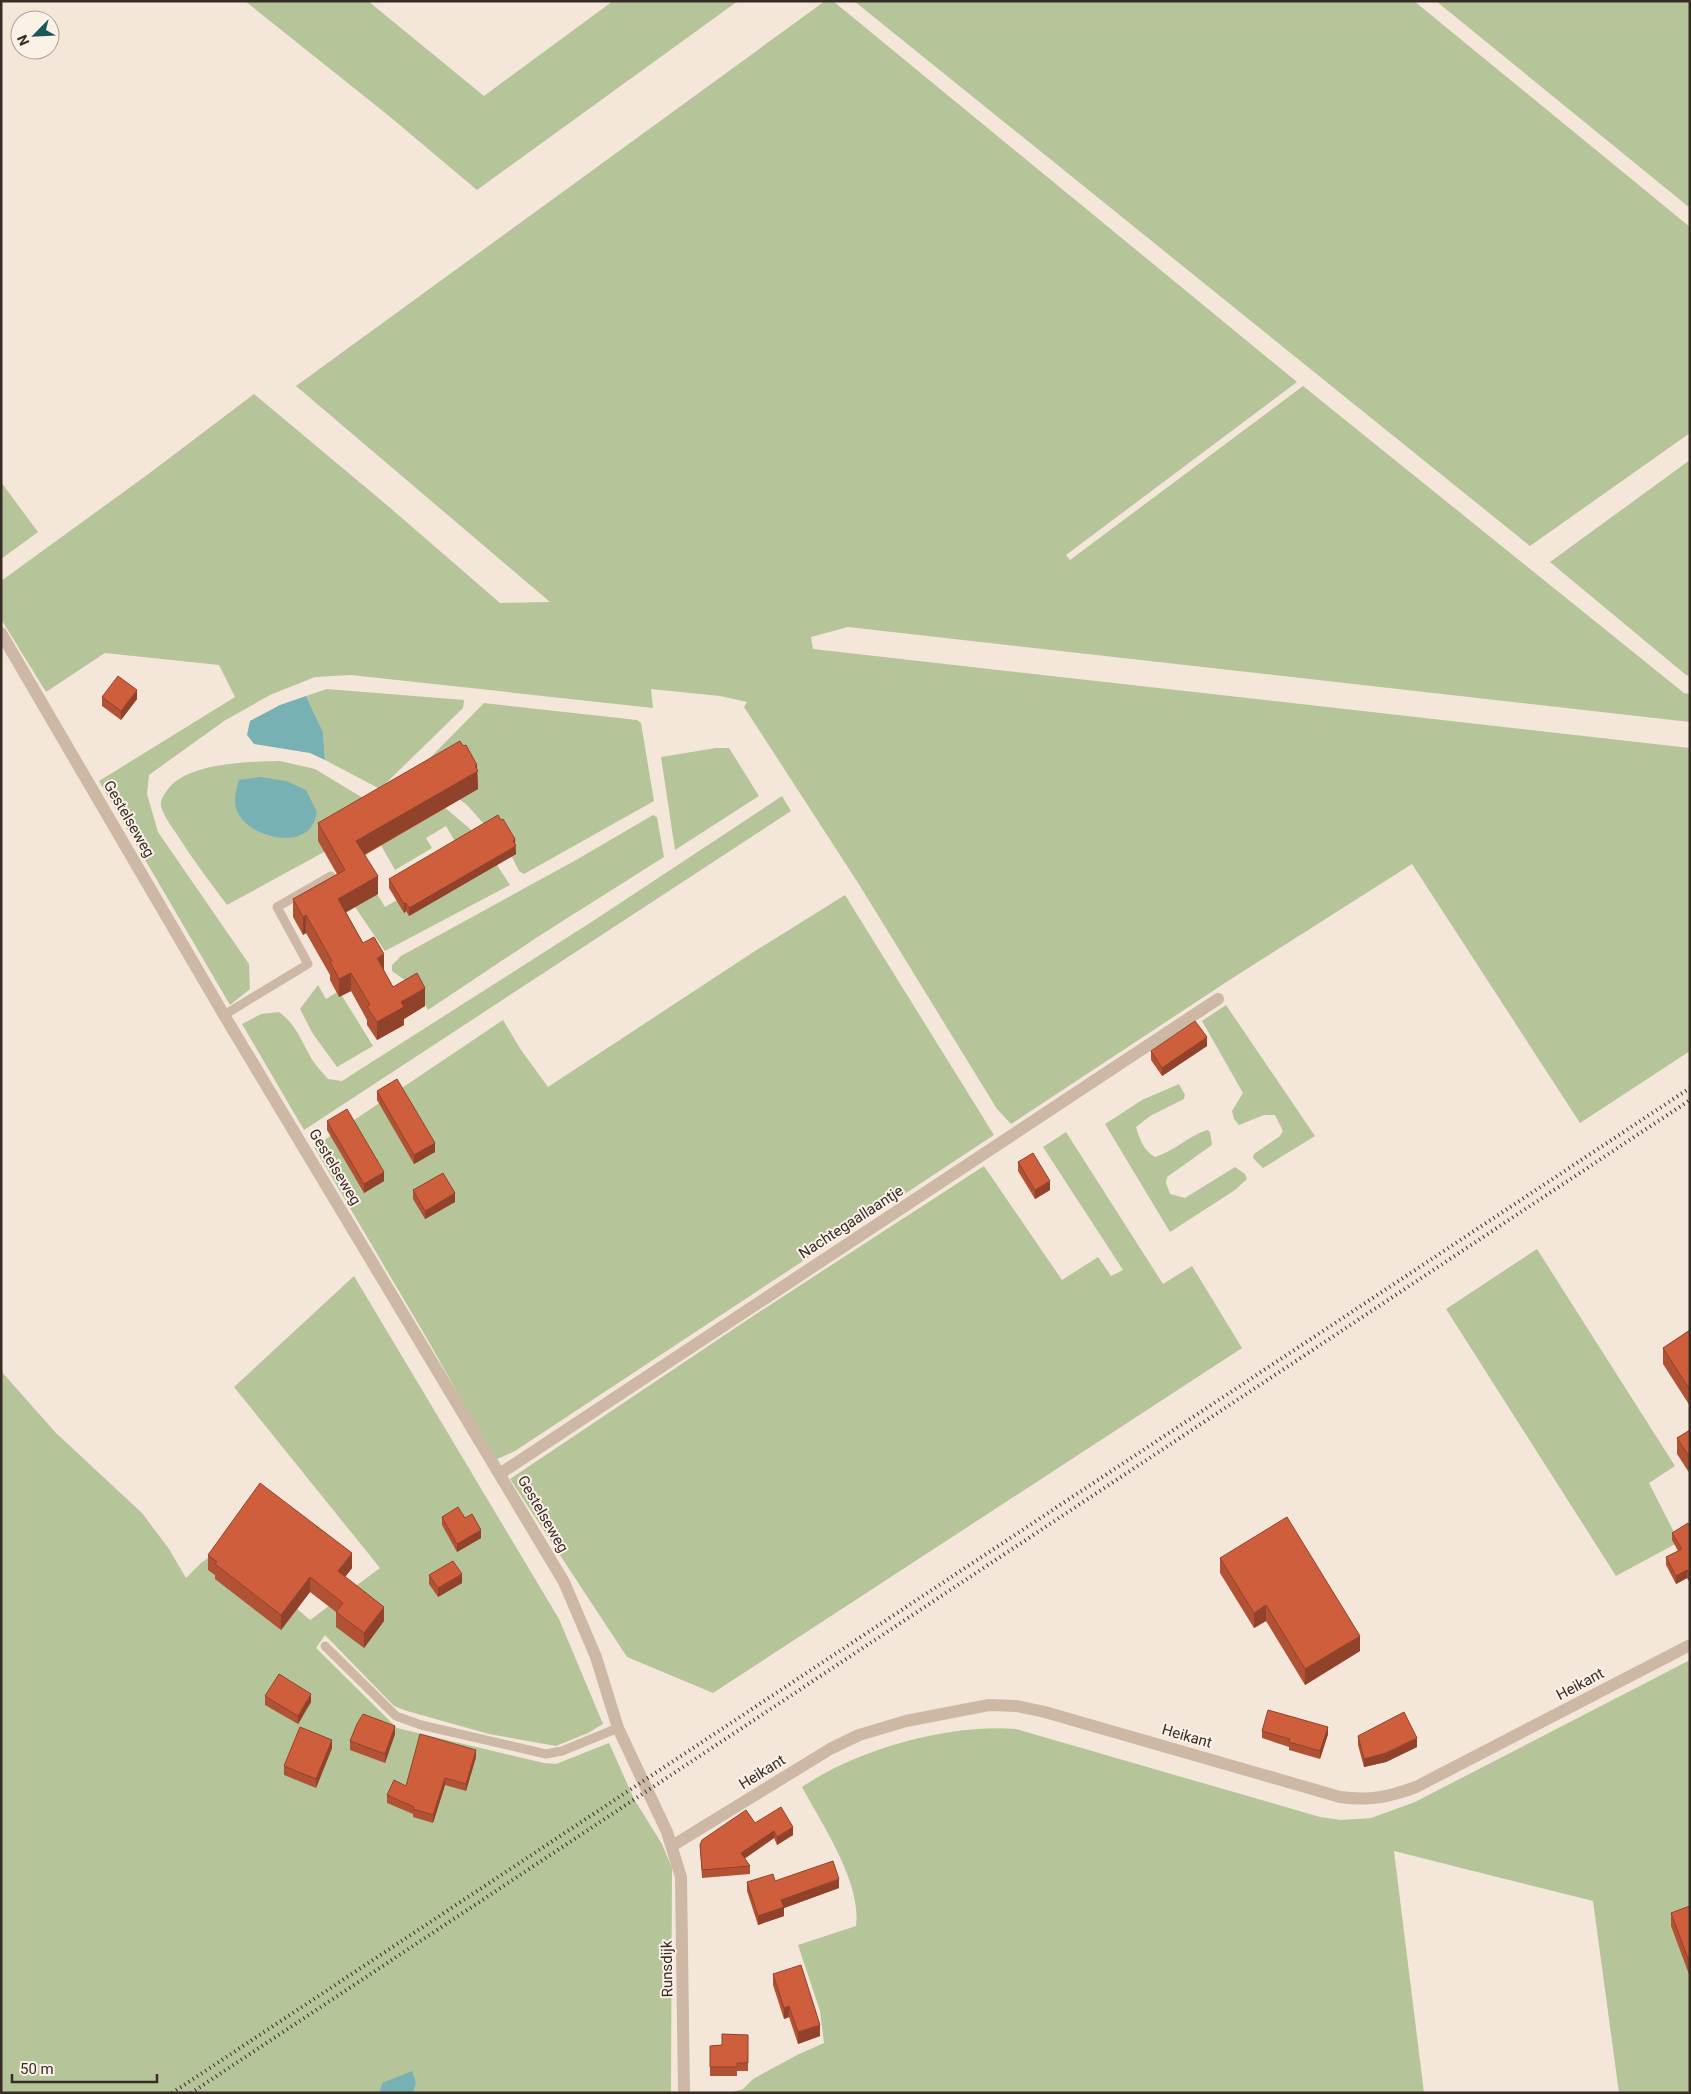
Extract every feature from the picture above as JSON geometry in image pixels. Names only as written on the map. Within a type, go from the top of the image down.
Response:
[{"type":"street","name":"Gestelseweg","points":[[1,633],[224,1015],[501,1473],[564,1582],[596,1657],[618,1728],[656,1806],[672,1846]]},
{"type":"street","name":"Nachtegaallaantje","points":[[501,1473],[1218,999]]},
{"type":"street","name":"Heikant","points":[[672,1846],[823,1754],[859,1736],[906,1721],[989,1705],[1017,1706],[1045,1712],[1340,1797],[1367,1800],[1392,1796],[1416,1787],[1690,1645]]},
{"type":"street","name":"Runsdijk","points":[[672,1846],[681,1878],[684,2093]]},
{"type":"lane","points":[[224,1015],[308,964],[277,907],[331,876]]},
{"type":"lane","points":[[325,1646],[396,1716],[421,1725],[546,1754],[562,1751],[618,1728]]},
{"type":"green space","points":[[245,1],[368,1],[484,96],[613,1],[738,1],[477,190],[389,116]]},
{"type":"green space","points":[[825,1],[833,1],[1297,382],[1066,555],[1070,560],[1303,386],[1684,693],[1690,694],[1690,722],[848,627],[811,637],[813,649],[1690,748],[1690,1051],[1580,1123],[1412,864],[1231,979],[1011,1124],[997,1109],[860,886],[744,707],[747,702],[720,696],[651,689],[653,708],[351,675],[315,677],[270,695],[224,721],[149,775],[147,794],[158,832],[249,964],[250,989],[230,1005],[99,781],[235,697],[219,665],[105,653],[46,692],[1,619],[1,581],[147,475],[254,394],[500,603],[550,602],[296,386]]},
{"type":"green space","points":[[854,1],[1414,1],[1690,227],[1690,433],[1530,546]]},
{"type":"green space","points":[[1436,1],[1690,1],[1690,208]]},
{"type":"green space","points":[[1690,460],[1690,676],[1686,675],[1550,562]]},
{"type":"green space","points":[[1,482],[38,532],[1,559]]},
{"type":"green space","points":[[327,689],[464,700],[463,708],[380,789],[325,760],[323,732],[306,696]]},
{"type":"green space","points":[[484,703],[637,720],[641,723],[654,801],[524,874],[519,871],[510,853],[466,804],[426,777],[419,769]]},
{"type":"green space","points":[[716,748],[729,748],[759,796],[675,850],[661,757]]},
{"type":"green space","points":[[280,761],[315,769],[363,798],[323,832],[324,852],[227,905],[168,822],[161,806],[162,799],[175,782],[202,769],[235,763]]},
{"type":"green space","points":[[431,796],[469,828],[486,848],[510,885],[385,951],[355,907],[377,894],[385,907],[466,860],[446,826],[426,838],[432,848],[395,870],[374,833]]},
{"type":"green space","points":[[782,796],[791,811],[304,1130],[242,1024],[261,1014],[279,1012],[295,1028],[313,1061],[328,1079],[342,1081],[593,921]]},
{"type":"green space","points":[[653,815],[657,817],[664,857],[539,936],[428,1010],[416,988],[392,971],[392,965],[401,956],[576,860]]},
{"type":"green space","points":[[845,895],[994,1135],[515,1451],[495,1460],[429,1342],[314,1147],[503,1020],[521,1050],[548,1087],[755,951]]},
{"type":"green space","points":[[318,985],[326,999],[339,991],[373,1046],[337,1067],[313,1034],[300,1009]]},
{"type":"green space","points":[[1226,1005],[1315,1136],[1263,1168],[1253,1158],[1254,1154],[1280,1136],[1283,1131],[1275,1115],[1264,1115],[1239,1125],[1234,1119],[1232,1111],[1243,1093],[1202,1021]]},
{"type":"green space","points":[[1179,1084],[1185,1095],[1184,1099],[1150,1116],[1136,1127],[1143,1145],[1155,1157],[1200,1133],[1207,1130],[1210,1132],[1212,1145],[1167,1177],[1166,1183],[1170,1194],[1185,1198],[1235,1167],[1245,1174],[1247,1179],[1235,1190],[1170,1232],[1105,1124],[1142,1100]]},
{"type":"green space","points":[[1066,1132],[1163,1284],[1192,1266],[1242,1348],[713,1693],[627,1657],[510,1479],[753,1316],[984,1166],[1062,1280],[1098,1257],[1111,1276],[1123,1270],[1043,1147]]},
{"type":"green space","points":[[1537,1249],[1675,1466],[1649,1483],[1679,1542],[1616,1576],[1446,1309]]},
{"type":"green space","points":[[354,1276],[559,1619],[603,1724],[588,1733],[556,1746],[489,1734],[394,1706],[325,1635],[316,1648],[397,1728],[544,1763],[556,1764],[609,1743],[634,1799],[662,1844],[672,1868],[671,2093],[413,2093],[416,2083],[382,2083],[379,2093],[1,2093],[1,1371],[56,1433],[142,1513],[169,1549],[186,1578],[202,1562],[224,1545],[310,1620],[380,1568],[234,1387]]},
{"type":"green space","points":[[1690,1660],[1690,2093],[1619,2093],[1593,1901],[1394,1851],[1424,2093],[729,2093],[743,2089],[753,2079],[824,2043],[820,2011],[798,1945],[856,1926],[856,1909],[853,1891],[839,1854],[802,1787],[824,1773],[850,1761],[904,1742],[933,1735],[990,1728],[1016,1729],[1320,1817],[1341,1820],[1371,1818],[1415,1802]]},
{"type":"water","points":[[306,696],[323,732],[325,760],[310,753],[254,744],[247,735],[250,721],[280,705]]},
{"type":"water","points":[[260,777],[286,781],[306,790],[317,812],[313,823],[306,832],[288,838],[268,835],[249,826],[242,819],[235,803],[239,780]]},
{"type":"water","points":[[412,2071],[416,2083],[413,2093],[379,2093],[382,2083]]},
{"type":"building","points":[[118,676],[137,690],[121,711],[102,697]]},
{"type":"building","points":[[460,741],[463,746],[466,745],[477,765],[475,766],[478,771],[356,841],[378,876],[338,899],[363,943],[374,937],[384,954],[377,958],[393,987],[417,973],[425,988],[401,1002],[404,1007],[377,1022],[367,1007],[370,1005],[351,973],[339,979],[330,962],[332,961],[306,915],[303,917],[293,899],[345,870],[318,823]]},
{"type":"building","points":[[498,815],[501,820],[503,819],[515,839],[513,841],[516,846],[409,908],[406,903],[404,904],[389,879]]},
{"type":"building","points":[[1195,1021],[1207,1037],[1162,1068],[1151,1051]]},
{"type":"building","points":[[397,1079],[435,1143],[414,1155],[377,1091]]},
{"type":"building","points":[[347,1109],[384,1172],[364,1184],[327,1121]]},
{"type":"building","points":[[1033,1153],[1050,1181],[1035,1190],[1018,1162]]},
{"type":"building","points":[[443,1173],[455,1193],[425,1211],[413,1190]]},
{"type":"building","points":[[1690,1330],[1690,1390],[1663,1348]]},
{"type":"building","points":[[1690,1430],[1690,1458],[1677,1438]]},
{"type":"building","points":[[260,1483],[352,1553],[338,1571],[384,1607],[364,1633],[336,1612],[343,1603],[310,1577],[281,1615],[215,1564],[217,1562],[208,1555]]},
{"type":"building","points":[[458,1507],[465,1518],[472,1514],[481,1530],[457,1544],[442,1517]]},
{"type":"building","points":[[1287,1517],[1360,1636],[1305,1669],[1266,1605],[1254,1613],[1220,1558]]},
{"type":"building","points":[[1688,1523],[1690,1527],[1690,1575],[1687,1570],[1676,1576],[1666,1557],[1682,1549],[1672,1533]]},
{"type":"building","points":[[453,1561],[462,1574],[438,1588],[429,1575]]},
{"type":"building","points":[[279,1674],[311,1694],[298,1716],[265,1696]]},
{"type":"building","points":[[1268,1710],[1328,1727],[1320,1751],[1289,1742],[1290,1739],[1262,1731]]},
{"type":"building","points":[[1404,1712],[1417,1738],[1386,1753],[1364,1759],[1358,1736]]},
{"type":"building","points":[[363,1714],[395,1726],[385,1754],[350,1741]]},
{"type":"building","points":[[300,1727],[332,1740],[316,1779],[284,1766]]},
{"type":"building","points":[[420,1734],[476,1750],[466,1784],[445,1778],[433,1815],[413,1809],[414,1807],[387,1795],[394,1780],[406,1786]]},
{"type":"building","points":[[781,1807],[793,1827],[777,1837],[774,1831],[741,1853],[750,1866],[702,1870],[700,1845],[702,1840],[746,1810],[755,1823]]},
{"type":"building","points":[[833,1861],[839,1879],[781,1900],[784,1907],[758,1916],[747,1882],[773,1874],[775,1881]]},
{"type":"building","points":[[1690,1906],[1690,1964],[1671,1913]]},
{"type":"building","points":[[801,1965],[820,2025],[798,2032],[789,2006],[784,2008],[773,1974]]},
{"type":"building","points":[[722,2034],[748,2035],[748,2063],[737,2063],[737,2067],[710,2067],[710,2046],[722,2045]]},
{"type":"railway","points":[[172,2093],[1690,1088]]},
{"type":"railway","points":[[191,2093],[1690,1100]]}]
